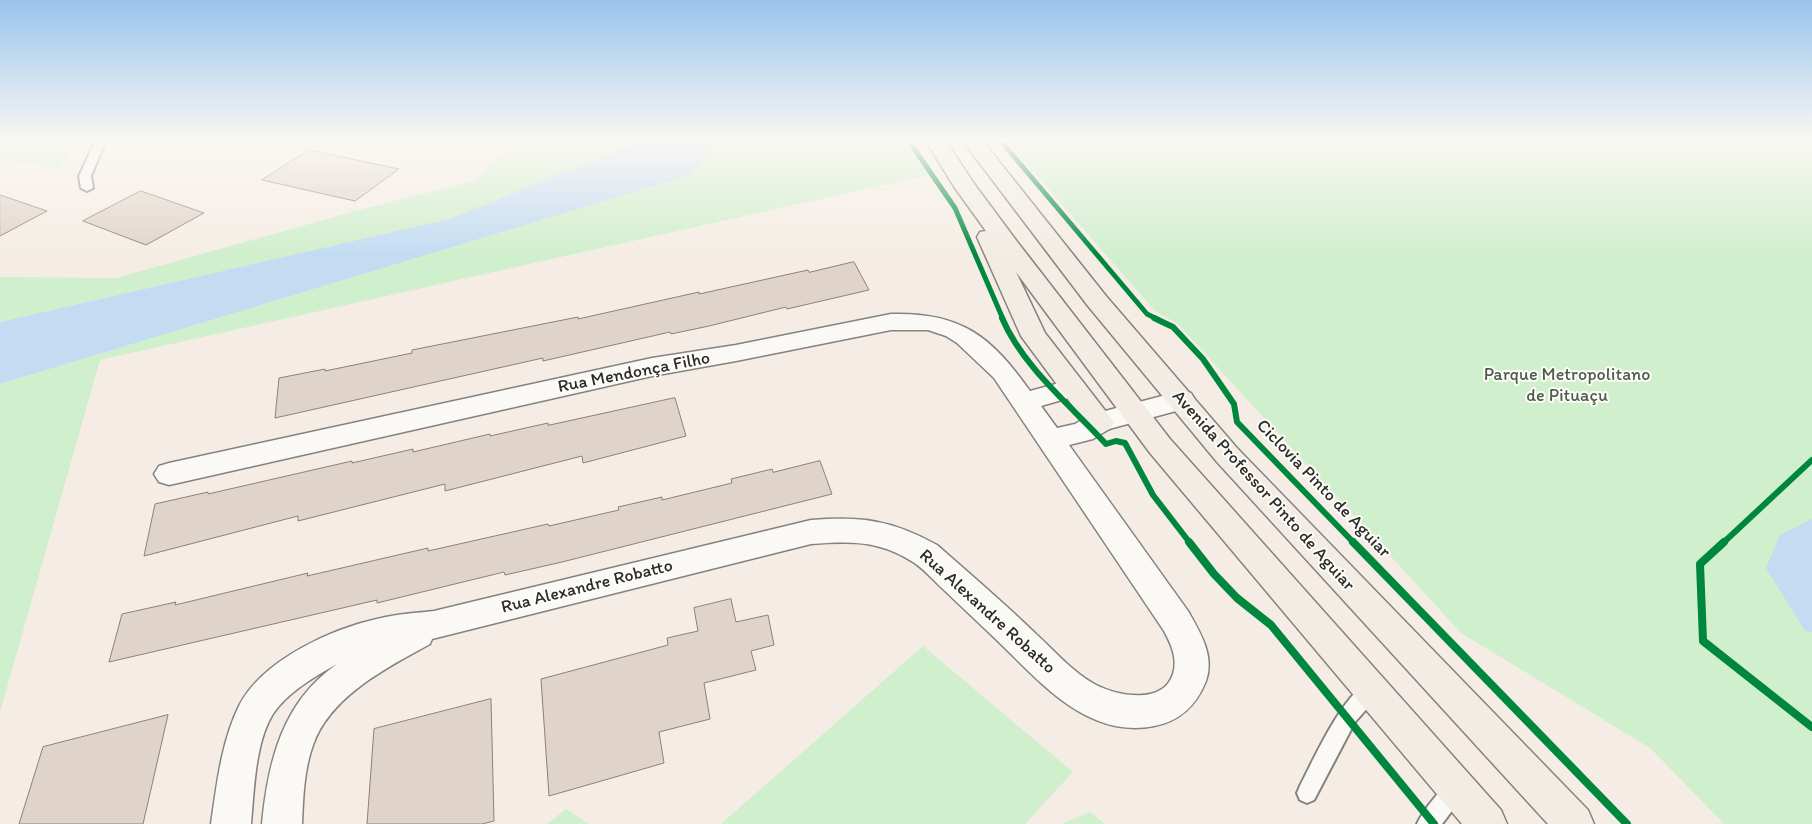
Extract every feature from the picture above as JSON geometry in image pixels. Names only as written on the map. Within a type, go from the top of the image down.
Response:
[{"type":"main road","points":[[960,178],[1134,413],[1487,824]]},
{"type":"main road","name":"Avenida Professor Pinto de Aguiar","points":[[1002,178],[1097,301],[1261,491],[1574,824]]},
{"type":"main road","points":[[966,188],[1034,336],[1100,422]]},
{"type":"street","name":"Rua Mendonça Filho","points":[[169,474],[652,367],[736,353],[891,322],[916,320],[936,323],[956,330],[970,339],[1003,372],[1051,440]]},
{"type":"street","points":[[1024,402],[1074,388]]},
{"type":"street","points":[[1051,440],[1083,432],[1100,422],[1181,400]]},
{"type":"street","name":"Rua Alexandre Robatto","points":[[231,824],[243,745],[253,714],[268,694],[288,676],[318,657],[361,638],[381,632],[434,625],[812,532],[848,529],[882,533],[908,543],[926,554],[1072,689],[1104,706],[1135,713],[1164,709],[1179,698],[1188,684],[1193,662],[1188,642],[1051,440]]},
{"type":"street","name":"Rua Alexandre Robatto","points":[[282,824],[288,769],[295,743],[310,715],[336,686],[373,658],[434,625]]},
{"type":"lane","points":[[85,178],[87,188]]},
{"type":"lane","points":[[1307,793],[1348,716],[1372,689]]},
{"type":"lane","points":[[1428,824],[1457,788]]},
{"type":"green space","points":[[477,178],[550,178],[449,219],[0,322],[0,277],[116,278],[359,210],[474,181]]},
{"type":"green space","points":[[678,178],[913,178],[100,360],[0,712],[0,384]]},
{"type":"green space","name":"Parque Metropolitano de Pituaçu","points":[[1040,178],[1812,178],[1812,824],[1724,824],[1650,748],[1461,633],[1178,324],[1155,311]]},
{"type":"green space","points":[[923,646],[1073,772],[1025,824],[721,824]]},
{"type":"green space","points":[[566,809],[588,823],[588,824],[547,824]]},
{"type":"green space","points":[[1090,812],[1105,824],[1061,824]]},
{"type":"water","points":[[550,178],[679,178],[0,384],[0,322],[449,219]]},
{"type":"water","points":[[1812,519],[1812,632],[1805,631],[1766,568],[1780,535]]},
{"type":"building","points":[[264,178],[386,178],[355,201],[262,180]]},
{"type":"building","points":[[141,191],[204,213],[146,245],[83,221]]},
{"type":"building","points":[[0,195],[47,211],[0,236]]},
{"type":"building","points":[[854,262],[869,290],[543,361],[543,358],[275,418],[279,378],[325,369],[325,371],[412,353],[412,350],[578,317],[578,319],[699,292],[699,294]]},
{"type":"building","points":[[675,398],[686,436],[583,463],[582,456],[445,491],[445,484],[298,521],[298,516],[144,556],[155,504],[208,492],[208,494],[352,461],[352,463],[413,449],[413,452],[490,434],[490,436],[548,423],[548,425]]},
{"type":"building","points":[[820,461],[832,494],[562,562],[505,575],[504,572],[377,603],[377,600],[109,662],[122,614],[176,602],[175,605],[308,573],[307,576],[428,548],[428,551],[548,524],[549,526],[619,510],[618,507],[662,497],[662,500],[732,483],[731,479],[772,469],[773,472]]},
{"type":"building","points":[[731,599],[736,622],[768,615],[774,645],[751,651],[756,670],[704,683],[710,719],[659,732],[664,763],[549,796],[541,679],[668,645],[667,638],[698,631],[694,608]]},
{"type":"building","points":[[491,699],[494,821],[482,824],[367,824],[374,729]]},
{"type":"building","points":[[168,715],[143,824],[19,824],[43,747]]},
{"type":"cycle path","points":[[935,178],[955,208],[1007,329],[1017,345],[1054,389],[1106,444],[1116,441],[1125,443],[1153,495],[1214,574],[1237,598],[1271,625],[1434,824]]},
{"type":"cycle path","name":"Ciclovia Pinto de Aguiar","points":[[1032,178],[1147,314],[1173,327],[1203,359],[1234,404],[1237,422],[1627,824]]},
{"type":"cycle path","points":[[1812,460],[1700,564],[1703,641],[1812,727]]}]
